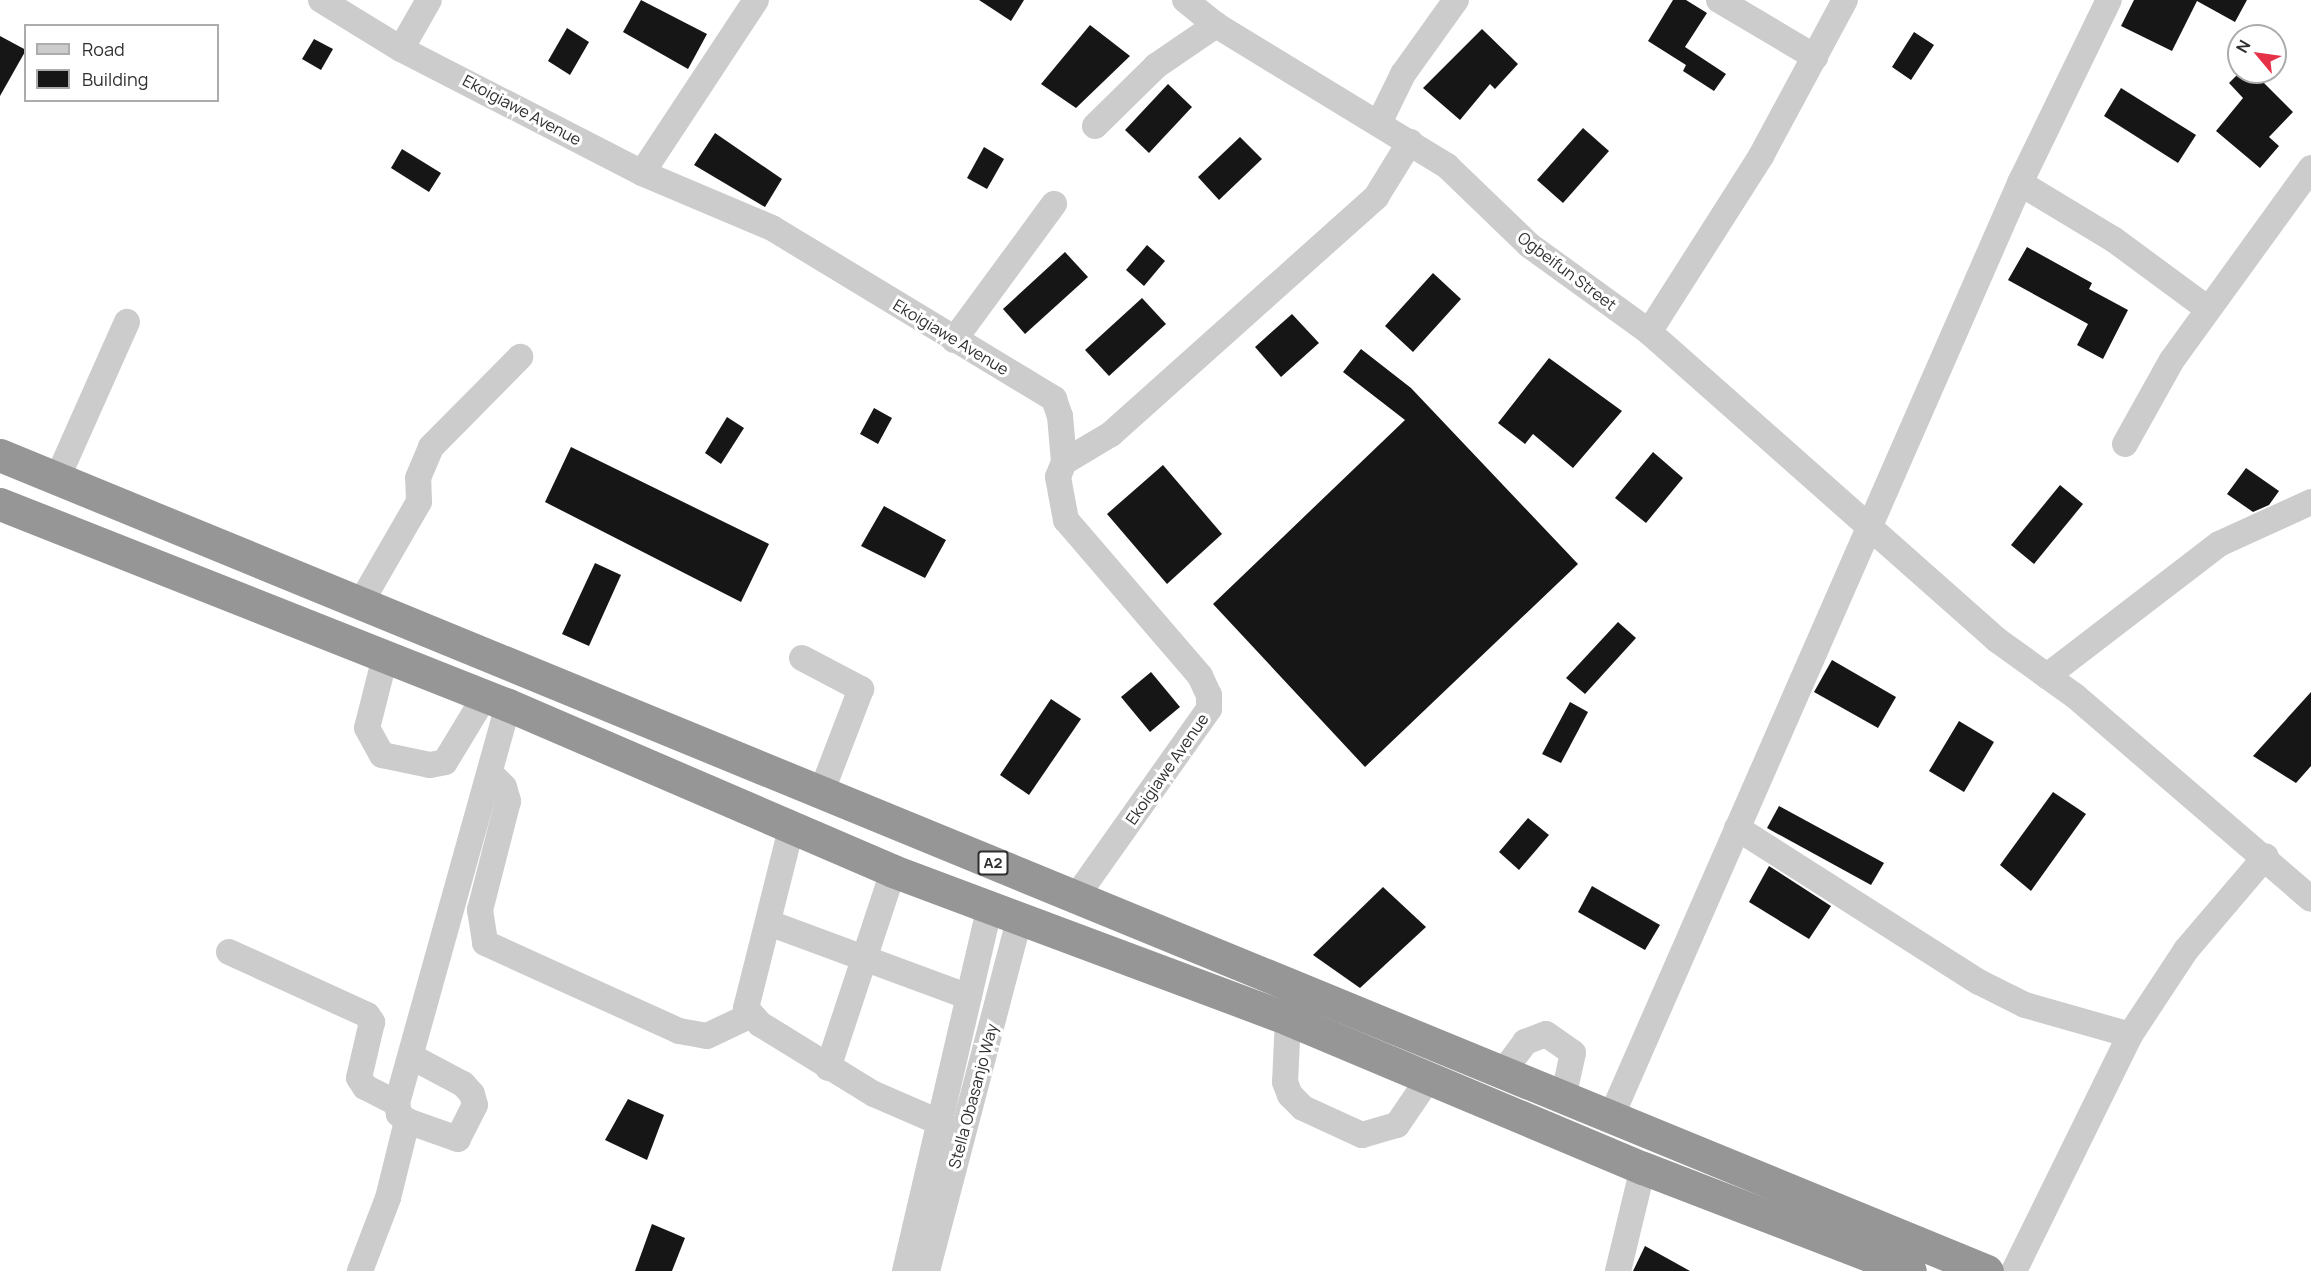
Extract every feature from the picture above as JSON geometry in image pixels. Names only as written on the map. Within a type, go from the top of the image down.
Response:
[{"type":"highway","name":"A2","points":[[0,455],[1987,1271]]},
{"type":"highway","points":[[0,504],[497,700],[791,829],[989,910],[1288,1019],[1642,1168],[1910,1271]]},
{"type":"street","name":"Ekoigiawe Avenue","points":[[321,0],[401,49],[642,173],[772,228],[1054,399],[1060,416],[1064,462],[1058,477],[1066,520],[1200,676],[1209,695],[1209,709],[1076,897]]},
{"type":"street","points":[[401,49],[429,0]]},
{"type":"street","points":[[642,173],[756,0]]},
{"type":"street","name":"Ogbeifun Street","points":[[1185,0],[1216,25],[1447,166],[1529,245],[1649,332],[1997,640],[2047,676],[2266,856],[2311,898]]},
{"type":"street","points":[[1379,123],[1403,74],[1456,0]]},
{"type":"street","points":[[1719,0],[1815,57]]},
{"type":"street","points":[[1649,332],[1761,156],[1845,0]]},
{"type":"street","points":[[1611,1118],[2020,183],[2109,0]]},
{"type":"street","points":[[1095,126],[1156,66],[1216,25]]},
{"type":"street","points":[[1064,462],[1112,434],[1376,197],[1410,142]]},
{"type":"street","points":[[2125,444],[2172,360],[2311,168]]},
{"type":"street","points":[[2020,183],[2104,233],[2208,309]]},
{"type":"street","points":[[954,340],[1054,204]]},
{"type":"street","points":[[57,479],[127,322]]},
{"type":"street","points":[[360,604],[419,502],[418,478],[431,447],[520,357]]},
{"type":"street","points":[[2047,676],[2219,544],[2311,502]]},
{"type":"street","points":[[385,657],[367,728],[382,755],[430,765],[445,762],[497,700]]},
{"type":"street","points":[[802,658],[861,689],[821,793]]},
{"type":"street","points":[[360,1271],[388,1198],[412,1057],[491,774],[497,700]]},
{"type":"street","points":[[491,774],[504,787],[507,801],[480,910],[485,942],[679,1031],[707,1036],[751,1015]]},
{"type":"street","points":[[1737,828],[1988,986],[2025,1005],[2130,1035]]},
{"type":"street","points":[[791,829],[769,923],[747,996],[751,1015],[828,1068],[874,1095],[941,1123]]},
{"type":"street","points":[[2014,1271],[2130,1035],[2186,950],[2266,856]]},
{"type":"street","points":[[828,1068],[867,959],[893,871]]},
{"type":"street","points":[[905,1271],[989,910]]},
{"type":"street","name":"Stella Obasanjo Way","points":[[927,1271],[1019,921]]},
{"type":"street","points":[[769,923],[969,997]]},
{"type":"street","points":[[229,952],[367,1015],[372,1022],[359,1078],[365,1087],[402,1112],[458,1139],[475,1105],[463,1084],[412,1057]]},
{"type":"street","points":[[1288,1019],[1285,1082],[1290,1095],[1303,1108],[1362,1135],[1397,1125],[1429,1078]]},
{"type":"street","points":[[1502,1073],[1525,1042],[1546,1035],[1572,1053],[1563,1098]]},
{"type":"street","points":[[1618,1271],[1642,1168]]},
{"type":"building","points":[[641,0],[707,34],[688,69],[623,32]]},
{"type":"building","points":[[979,0],[1024,0],[1011,21]]},
{"type":"building","points":[[1673,0],[1686,0],[1707,13],[1685,47],[1726,74],[1714,91],[1683,71],[1686,65],[1648,41]]},
{"type":"building","points":[[2134,0],[2247,0],[2235,22],[2197,1],[2172,51],[2121,26]]},
{"type":"building","points":[[1090,25],[1130,56],[1076,108],[1041,84]]},
{"type":"building","points":[[567,28],[589,42],[570,75],[548,61]]},
{"type":"building","points":[[1482,29],[1518,64],[1495,89],[1490,84],[1460,120],[1423,88]]},
{"type":"building","points":[[1914,32],[1934,45],[1911,80],[1892,67]]},
{"type":"building","points":[[0,36],[24,49],[24,54],[0,96]]},
{"type":"building","points":[[314,39],[333,49],[321,70],[302,59]]},
{"type":"building","points":[[1168,84],[1192,107],[1149,153],[1125,130]]},
{"type":"building","points":[[2230,84],[2265,84],[2293,112],[2269,137],[2279,146],[2260,168],[2216,131],[2243,98]]},
{"type":"building","points":[[2121,88],[2196,135],[2178,163],[2104,116]]},
{"type":"building","points":[[1583,128],[1609,151],[1563,203],[1537,180]]},
{"type":"building","points":[[715,133],[782,179],[765,207],[694,165]]},
{"type":"building","points":[[1240,137],[1262,159],[1219,200],[1198,177]]},
{"type":"building","points":[[984,147],[1004,159],[987,189],[967,178]]},
{"type":"building","points":[[402,149],[441,173],[429,192],[391,168]]},
{"type":"building","points":[[1147,245],[1165,261],[1144,286],[1126,270]]},
{"type":"building","points":[[2027,247],[2092,283],[2089,289],[2128,310],[2103,359],[2077,345],[2088,324],[2008,280]]},
{"type":"building","points":[[1065,252],[1088,277],[1025,334],[1003,309]]},
{"type":"building","points":[[1433,273],[1461,299],[1413,352],[1385,326]]},
{"type":"building","points":[[1142,298],[1166,324],[1109,376],[1085,350]]},
{"type":"building","points":[[1292,314],[1319,343],[1281,377],[1255,347]]},
{"type":"building","points":[[1361,349],[1411,388],[1578,564],[1365,767],[1213,604],[1405,420],[1343,372]]},
{"type":"building","points":[[1549,358],[1622,411],[1573,468],[1533,434],[1525,444],[1498,423]]},
{"type":"building","points":[[874,408],[892,418],[878,444],[860,434]]},
{"type":"building","points":[[727,417],[744,428],[721,464],[705,453]]},
{"type":"building","points":[[571,447],[769,544],[741,602],[545,502]]},
{"type":"building","points":[[1653,452],[1683,478],[1646,523],[1615,498]]},
{"type":"building","points":[[1163,465],[1222,534],[1167,584],[1107,514]]},
{"type":"building","points":[[2246,468],[2279,491],[2269,505],[2253,512],[2227,494]]},
{"type":"building","points":[[2060,485],[2083,504],[2034,564],[2011,545]]},
{"type":"building","points":[[884,506],[946,540],[925,578],[861,546]]},
{"type":"building","points":[[595,563],[621,575],[589,646],[562,634]]},
{"type":"building","points":[[1618,622],[1636,638],[1585,694],[1566,678]]},
{"type":"building","points":[[1832,660],[1896,697],[1878,728],[1814,692]]},
{"type":"building","points":[[1151,672],[1180,707],[1150,732],[1121,697]]},
{"type":"building","points":[[2311,692],[2311,766],[2296,783],[2253,756]]},
{"type":"building","points":[[1051,699],[1081,719],[1029,795],[1000,775]]},
{"type":"building","points":[[1570,702],[1588,712],[1561,763],[1542,754]]},
{"type":"building","points":[[1959,721],[1994,742],[1964,792],[1929,771]]},
{"type":"building","points":[[2053,792],[2086,814],[2031,891],[2000,865]]},
{"type":"building","points":[[1779,806],[1884,863],[1871,885],[1767,828]]},
{"type":"building","points":[[1528,818],[1549,835],[1519,870],[1499,852]]},
{"type":"building","points":[[1769,866],[1831,906],[1809,939],[1749,902]]},
{"type":"building","points":[[1592,886],[1660,925],[1645,950],[1578,912]]},
{"type":"building","points":[[1383,887],[1426,927],[1360,988],[1313,955]]},
{"type":"building","points":[[628,1099],[664,1115],[647,1160],[605,1140]]},
{"type":"building","points":[[652,1224],[685,1238],[672,1271],[635,1271]]},
{"type":"building","points":[[1645,1246],[1690,1271],[1633,1271]]}]
